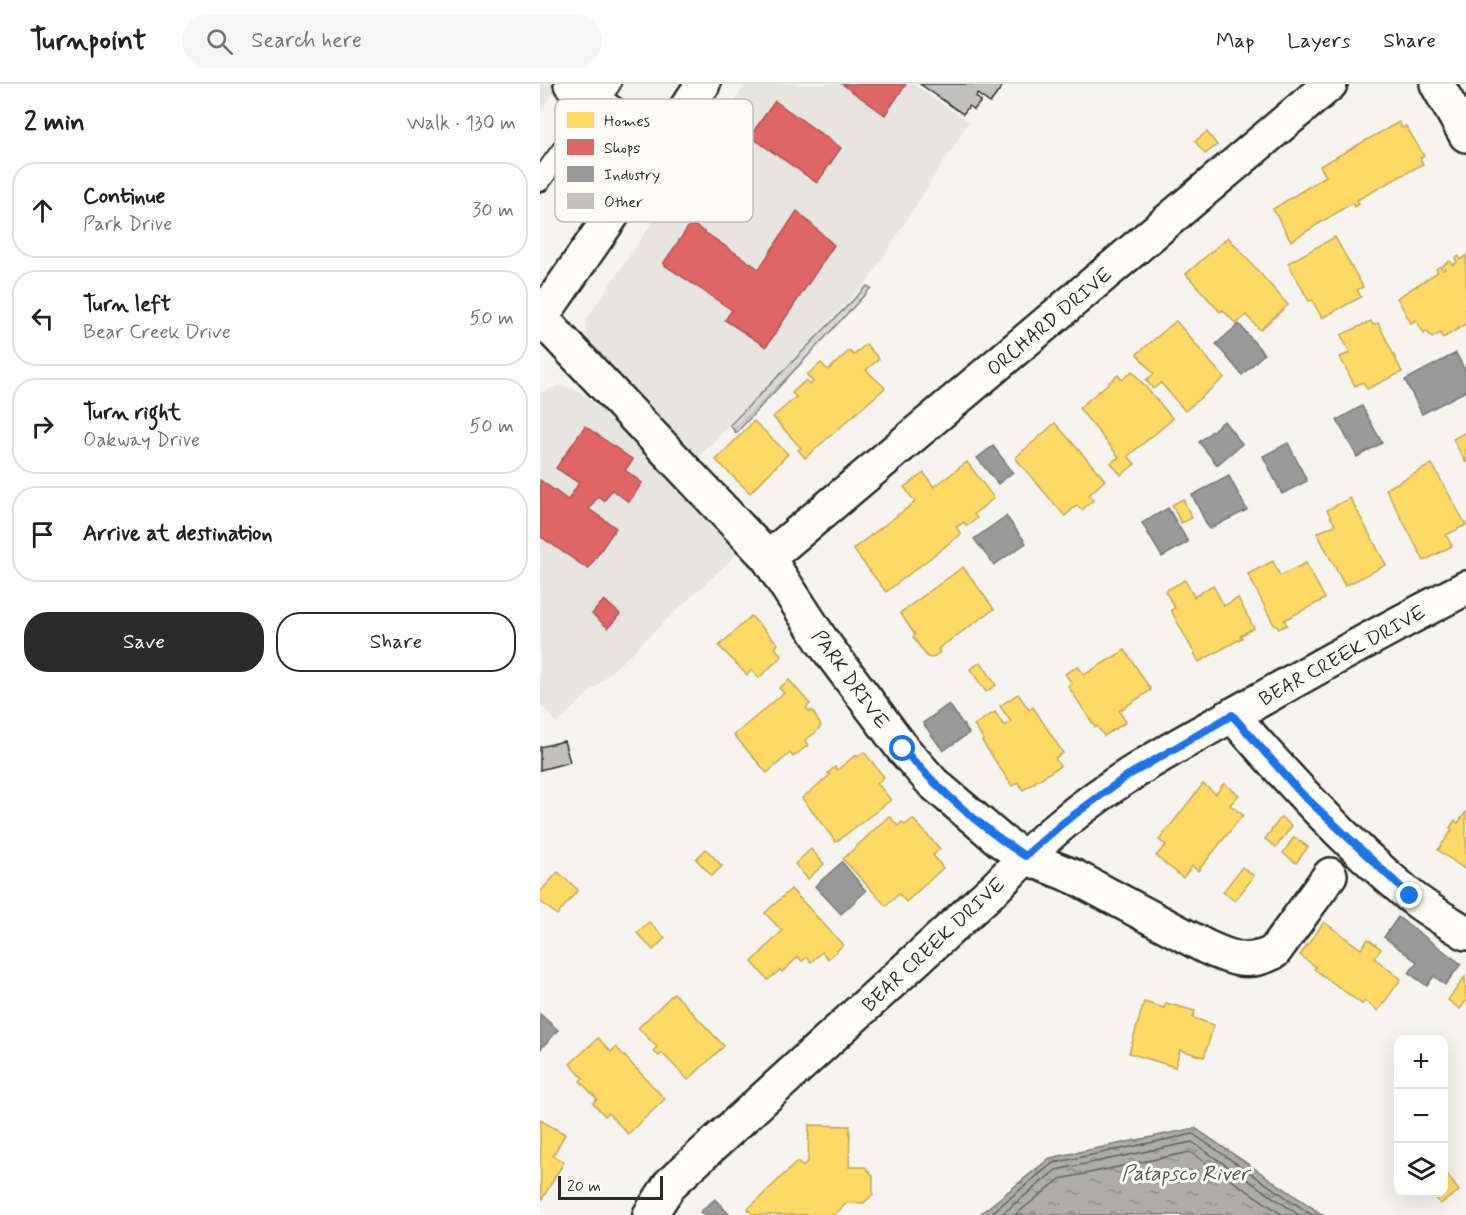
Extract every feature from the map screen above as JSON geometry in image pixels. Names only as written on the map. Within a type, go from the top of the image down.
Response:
[{"type":"street","points":[[692,99],[703,84]]},
{"type":"street","name":"ORCHARD DRIVE","points":[[768,558],[1330,84]]},
{"type":"street","points":[[1437,84],[1466,135]]},
{"type":"street","points":[[540,319],[607,222]]},
{"type":"street","name":"PARK DRIVE","points":[[540,319],[768,558],[822,641],[903,749],[933,783],[1001,841],[1025,856],[1075,877],[1215,951],[1246,960],[1261,959],[1274,952],[1330,875]]},
{"type":"street","name":"BEAR CREEK DRIVE","points":[[650,1215],[670,1184],[996,887],[1025,856],[1063,823],[1127,776],[1371,637],[1466,588]]},
{"type":"street","points":[[1232,715],[1300,792],[1362,852],[1410,896],[1466,933]]},
{"type":"lane","points":[[540,181],[555,155]]},
{"type":"shaded area","points":[[540,84],[560,84],[540,111]]},
{"type":"shaded area","points":[[746,84],[913,84],[969,122],[868,281],[699,457],[587,345],[586,320],[652,222],[753,222],[753,99],[736,99]]},
{"type":"shaded area","points":[[867,286],[871,288],[736,433],[730,425]]},
{"type":"shaded area","points":[[557,386],[575,388],[602,410],[676,480],[741,550],[557,723],[540,704],[540,393]]},
{"type":"water","name":"Patapsco River","points":[[1195,1128],[1323,1215],[979,1215],[1050,1158]]},
{"type":"building: Homes","points":[[1399,122],[1402,128],[1406,126],[1424,156],[1420,158],[1423,164],[1357,200],[1359,204],[1354,207],[1352,203],[1291,241],[1273,209],[1326,176],[1320,166]]},
{"type":"building: Homes","points":[[1207,132],[1217,145],[1205,154],[1195,141]]},
{"type":"building: Homes","points":[[1228,237],[1288,305],[1260,330],[1246,315],[1236,324],[1223,310],[1220,312],[1186,274]]},
{"type":"building: Homes","points":[[1335,237],[1363,287],[1357,290],[1361,297],[1322,318],[1312,300],[1309,301],[1288,263]]},
{"type":"building: Homes","points":[[1459,256],[1460,260],[1466,256],[1466,324],[1443,338],[1440,333],[1432,338],[1427,331],[1424,334],[1416,320],[1411,323],[1397,298],[1438,272],[1436,269],[1440,266],[1443,270],[1445,269],[1443,265],[1450,261],[1453,265],[1457,262],[1455,258]]},
{"type":"building: Homes","points":[[1176,321],[1224,378],[1185,411],[1161,383],[1153,389],[1146,380],[1154,374],[1137,354]]},
{"type":"building: Homes","points":[[1371,321],[1373,325],[1378,323],[1402,372],[1367,389],[1363,382],[1355,386],[1340,357],[1350,353],[1341,335]]},
{"type":"building: Homes","points":[[866,344],[879,359],[866,370],[885,388],[805,458],[798,450],[801,448],[773,417],[796,397],[792,393],[806,380],[810,385],[813,382],[807,375],[821,363],[828,370],[849,351],[854,355]]},
{"type":"building: Homes","points":[[1132,371],[1173,419],[1128,456],[1135,464],[1121,475],[1111,463],[1119,457],[1079,408],[1118,375],[1122,380]]},
{"type":"building: Homes","points":[[754,421],[788,454],[750,493],[716,460]]},
{"type":"building: Homes","points":[[1055,423],[1105,480],[1089,495],[1093,500],[1082,510],[1077,505],[1065,516],[1015,458]]},
{"type":"building: Homes","points":[[1466,432],[1466,463],[1453,439]]},
{"type":"building: Homes","points":[[967,462],[994,498],[974,514],[977,518],[967,526],[964,522],[956,527],[961,534],[886,592],[853,549],[915,502],[904,487],[924,473],[934,487]]},
{"type":"building: Homes","points":[[1432,464],[1466,525],[1446,535],[1452,546],[1424,561],[1386,489]]},
{"type":"building: Homes","points":[[1350,498],[1386,565],[1345,586],[1317,533],[1335,525],[1327,510]]},
{"type":"building: Homes","points":[[1183,499],[1192,518],[1181,523],[1172,505]]},
{"type":"building: Homes","points":[[1273,561],[1280,576],[1306,563],[1325,599],[1284,620],[1287,625],[1279,629],[1276,624],[1274,625],[1248,574]]},
{"type":"building: Homes","points":[[963,567],[994,609],[938,649],[940,652],[932,658],[927,657],[900,613]]},
{"type":"building: Homes","points":[[1185,580],[1194,597],[1213,585],[1224,606],[1238,598],[1254,628],[1240,636],[1242,638],[1199,662],[1171,610],[1175,608],[1165,591]]},
{"type":"building: Homes","points":[[751,616],[778,644],[775,648],[782,656],[759,678],[752,670],[747,675],[719,646]]},
{"type":"building: Homes","points":[[1125,650],[1151,690],[1119,711],[1126,722],[1104,736],[1097,726],[1095,727],[1068,686],[1072,683],[1065,674],[1078,666],[1084,675]]},
{"type":"building: Homes","points":[[981,662],[996,685],[986,692],[970,669]]},
{"type":"building: Homes","points":[[789,680],[810,704],[806,708],[810,712],[812,710],[821,726],[805,740],[808,745],[793,757],[790,753],[767,773],[734,735],[784,693],[779,688]]},
{"type":"building: Homes","points":[[1018,694],[1029,710],[1033,707],[1063,753],[1055,758],[1060,766],[1023,790],[1018,782],[1012,786],[974,725],[995,712],[1004,726],[1011,722],[1000,706]]},
{"type":"building: Homes","points":[[864,752],[884,777],[877,783],[891,800],[836,842],[802,798],[830,775],[828,773],[835,767],[837,770],[856,755],[857,757]]},
{"type":"building: Homes","points":[[1224,783],[1239,795],[1230,805],[1243,815],[1198,871],[1192,866],[1183,878],[1156,856],[1166,845],[1159,840],[1203,784],[1216,794]]},
{"type":"building: Homes","points":[[1466,812],[1466,870],[1438,850],[1452,830],[1450,828],[1455,820],[1458,823]]},
{"type":"building: Homes","points":[[889,816],[898,826],[902,822],[905,825],[913,819],[940,849],[933,855],[943,868],[906,902],[899,894],[886,906],[843,859]]},
{"type":"building: Homes","points":[[1281,817],[1292,826],[1276,847],[1265,839]]},
{"type":"building: Homes","points":[[1294,837],[1308,847],[1296,863],[1283,853]]},
{"type":"building: Homes","points":[[706,849],[722,866],[712,876],[696,859]]},
{"type":"building: Homes","points":[[811,849],[824,864],[808,879],[795,864]]},
{"type":"building: Homes","points":[[1242,867],[1254,876],[1235,901],[1223,892]]},
{"type":"building: Homes","points":[[558,872],[578,890],[557,915],[540,901],[540,892]]},
{"type":"building: Homes","points":[[791,889],[843,945],[828,959],[822,952],[811,962],[807,957],[802,961],[798,957],[782,972],[780,970],[768,980],[752,962],[782,931],[765,913]]},
{"type":"building: Homes","points":[[649,922],[665,938],[653,950],[637,933]]},
{"type":"building: Homes","points":[[1324,922],[1361,949],[1368,939],[1381,949],[1374,958],[1401,979],[1378,1011],[1365,1001],[1362,1004],[1314,969],[1316,967],[1300,955]]},
{"type":"building: Homes","points":[[1465,977],[1466,1001],[1460,1009],[1448,1000]]},
{"type":"building: Homes","points":[[674,993],[724,1046],[688,1080],[662,1053],[659,1056],[653,1051],[657,1047],[638,1028]]},
{"type":"building: Homes","points":[[1144,1002],[1164,1008],[1166,1003],[1195,1011],[1193,1018],[1214,1025],[1204,1057],[1180,1050],[1175,1067],[1129,1053]]},
{"type":"building: Homes","points":[[598,1038],[611,1052],[616,1047],[665,1099],[628,1134],[608,1113],[605,1116],[593,1103],[597,1099],[580,1081],[583,1078],[570,1064]]},
{"type":"building: Homes","points":[[540,1120],[565,1134],[553,1156],[564,1162],[541,1201]]},
{"type":"building: Homes","points":[[809,1125],[850,1126],[849,1167],[865,1167],[873,1176],[873,1194],[864,1203],[847,1203],[834,1215],[753,1215],[748,1209],[797,1162],[803,1167],[808,1161]]},
{"type":"building: Homes","points":[[1448,1175],[1459,1191],[1440,1204],[1435,1197],[1448,1197]]},
{"type":"building: Shops","points":[[842,84],[906,84],[885,115]]},
{"type":"building: Shops","points":[[775,101],[841,148],[817,183],[753,138],[753,132]]},
{"type":"building: Shops","points":[[797,211],[834,245],[766,347],[725,320],[732,310],[663,264],[691,223],[759,269]]},
{"type":"building: Shops","points":[[585,426],[633,460],[625,470],[642,483],[629,502],[612,490],[604,501],[598,496],[589,509],[616,528],[588,569],[540,536],[540,480],[568,500],[579,483],[556,468]]},
{"type":"building: Shops","points":[[604,600],[620,614],[608,628],[592,614]]},
{"type":"building: Industry","points":[[1239,324],[1264,354],[1242,375],[1216,344]]},
{"type":"building: Industry","points":[[1456,353],[1466,372],[1466,391],[1422,414],[1405,380]]},
{"type":"building: Industry","points":[[1362,406],[1382,443],[1357,457],[1337,420]]},
{"type":"building: Industry","points":[[1224,421],[1242,444],[1217,465],[1199,442]]},
{"type":"building: Industry","points":[[1288,443],[1307,481],[1282,494],[1263,456]]},
{"type":"building: Industry","points":[[993,446],[1013,472],[998,484],[977,458]]},
{"type":"building: Industry","points":[[1229,476],[1247,510],[1209,529],[1192,495]]},
{"type":"building: Industry","points":[[1168,508],[1188,542],[1162,557],[1142,523]]},
{"type":"building: Industry","points":[[1006,516],[1026,543],[994,565],[974,539]]},
{"type":"building: Industry","points":[[949,704],[969,733],[943,751],[923,723]]},
{"type":"building: Industry","points":[[842,862],[866,891],[841,914],[815,886]]},
{"type":"building: Industry","points":[[1398,917],[1461,964],[1445,985],[1434,976],[1427,986],[1409,973],[1417,962],[1384,937]]},
{"type":"building: Industry","points":[[540,1014],[558,1030],[540,1050]]},
{"type":"building: Industry","points":[[715,1199],[730,1215],[703,1215],[700,1212]]},
{"type":"building: Other","points":[[920,84],[1004,84],[990,103],[977,94],[976,97],[981,101],[974,110],[969,106],[963,114]]},
{"type":"building: Other","points":[[564,741],[570,762],[540,770],[540,747]]},
{"type":"route","points":[[903,749],[933,783],[967,813],[1001,841],[1025,856],[1063,823],[1127,776],[1232,715],[1300,792],[1410,896]]}]
